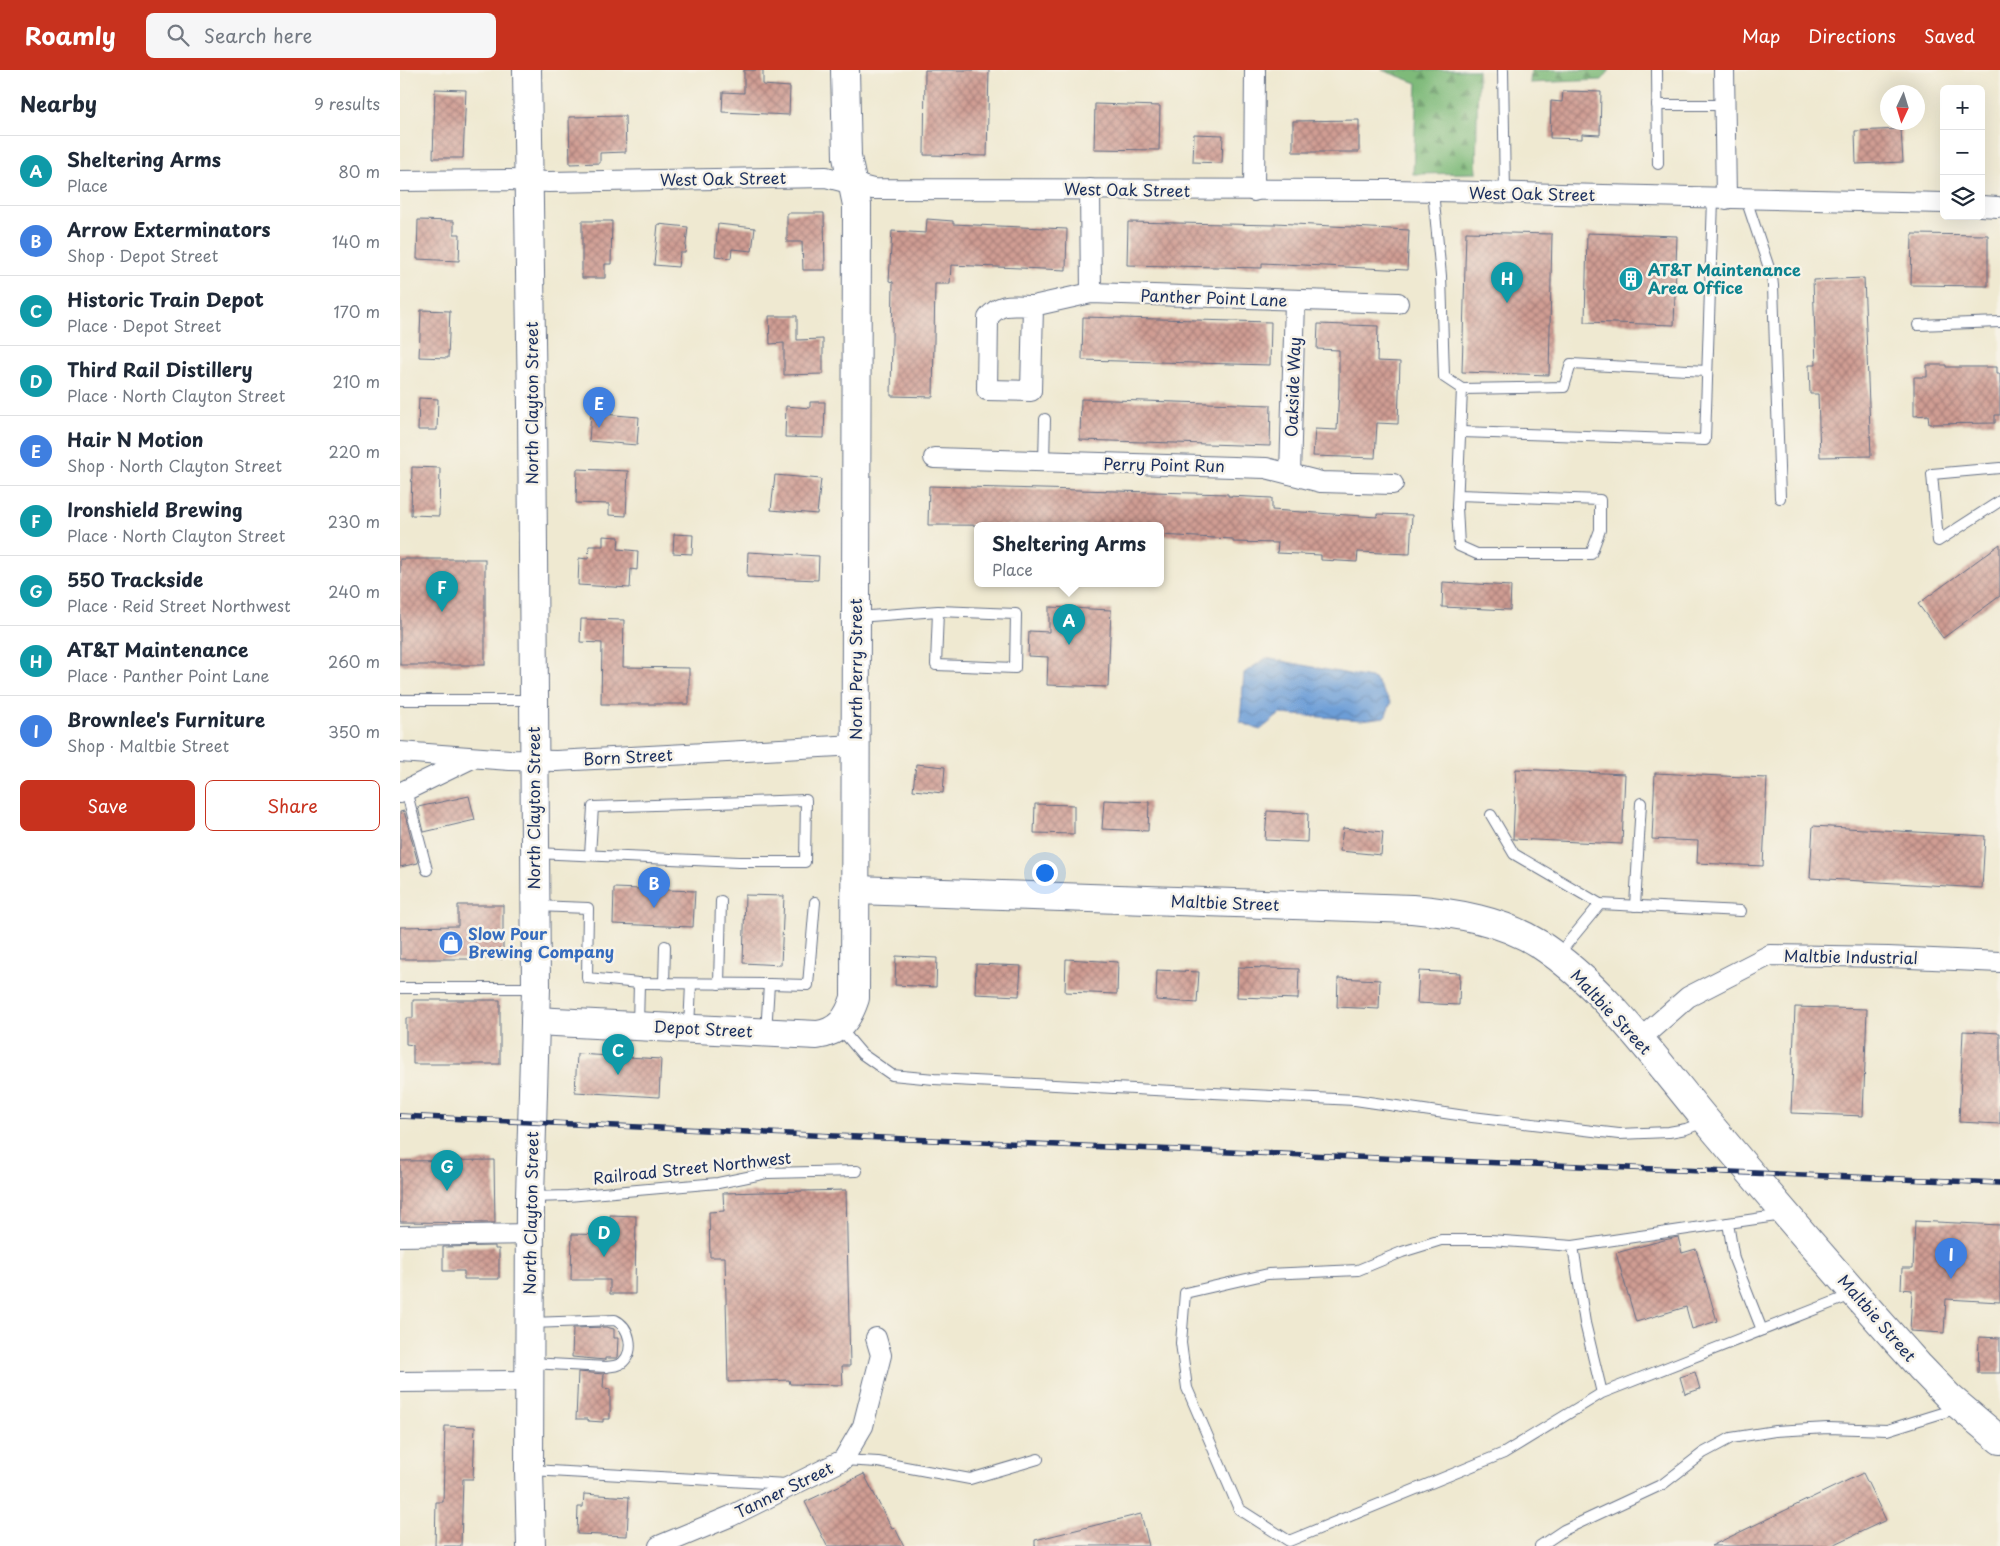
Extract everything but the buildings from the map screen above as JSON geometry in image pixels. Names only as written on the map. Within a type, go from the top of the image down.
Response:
[{"type":"street","name":"North Clayton Street","points":[[527,70],[536,988],[530,1197],[529,1470],[531,1546]]},
{"type":"street","points":[[845,70],[847,157],[852,183]]},
{"type":"street","points":[[1254,191],[1255,70]]},
{"type":"street","points":[[1719,199],[1724,70]]},
{"type":"street","name":"West Oak Street","points":[[400,180],[550,182],[826,177],[873,189],[1432,191],[1940,203]]},
{"type":"street","name":"North Perry Street","points":[[839,1026],[850,1014],[855,998],[857,205],[852,183]]},
{"type":"street","points":[[1090,189],[1091,293]]},
{"type":"street","name":"Panther Point Lane","points":[[1033,306],[1091,293],[1398,303]]},
{"type":"street","name":"Oakside Way","points":[[1290,474],[1295,300]]},
{"type":"street","name":"Perry Point Run","points":[[934,458],[1266,468],[1321,482],[1393,484]]},
{"type":"street","name":"Born Street","points":[[400,752],[534,761],[857,745]]},
{"type":"street","points":[[403,791],[473,757]]},
{"type":"street","name":"Maltbie Street","points":[[856,890],[1444,912],[1492,924],[1536,943],[1556,956],[1584,979],[1614,1010],[1706,1121],[1920,1367],[1961,1407],[2000,1440]]},
{"type":"street","name":"Maltbie Industrial","points":[[1639,1040],[1688,997],[1770,955],[1888,957],[2000,962]]},
{"type":"street","name":"Depot Street","points":[[535,1021],[817,1035],[825,1034],[839,1026]]},
{"type":"street","points":[[400,1236],[530,1234]]},
{"type":"street","name":"Tanner Street","points":[[659,1546],[731,1516],[843,1460],[863,1426],[881,1355],[876,1338]]},
{"type":"street","points":[[400,1382],[529,1372]]},
{"type":"lane","points":[[1503,70],[1505,193]]},
{"type":"lane","points":[[1657,70],[1658,164]]},
{"type":"lane","points":[[1657,105],[1724,105]]},
{"type":"lane","points":[[1432,191],[1441,276],[1444,377],[1462,389],[1564,387],[1571,364],[1707,371]]},
{"type":"lane","points":[[1461,432],[1705,440],[1707,371],[1719,199]]},
{"type":"lane","points":[[1746,199],[1772,277],[1780,498]]},
{"type":"lane","points":[[1918,325],[2000,322]]},
{"type":"lane","points":[[1458,495],[1600,500],[1600,530],[1591,554],[1478,554],[1459,546],[1458,495],[1462,389]]},
{"type":"lane","points":[[1044,462],[1045,419]]},
{"type":"lane","points":[[2000,468],[1932,474],[1938,541],[2000,501]]},
{"type":"lane","points":[[856,617],[938,611],[1016,614],[1015,668],[936,665],[938,611]]},
{"type":"lane","points":[[400,700],[534,700]]},
{"type":"lane","points":[[403,791],[427,870]]},
{"type":"lane","points":[[534,853],[739,862],[805,862],[806,800],[592,807],[590,855]]},
{"type":"lane","points":[[1635,906],[1640,803]]},
{"type":"lane","points":[[1491,815],[1514,854],[1600,904],[1741,911]]},
{"type":"lane","points":[[719,984],[721,901]]},
{"type":"lane","points":[[534,906],[588,908],[587,978],[664,984],[808,985],[816,902]]},
{"type":"lane","points":[[1556,956],[1600,904]]},
{"type":"lane","points":[[664,984],[665,946]]},
{"type":"lane","points":[[638,1026],[639,983]]},
{"type":"lane","points":[[689,1029],[691,984]]},
{"type":"lane","points":[[766,1033],[769,984]]},
{"type":"lane","points":[[400,988],[536,988]]},
{"type":"lane","points":[[839,1026],[862,1054],[892,1075],[934,1079],[1355,1100],[1472,1118],[1619,1134],[1669,1132],[1686,1129],[1706,1121]]},
{"type":"lane","name":"Railroad Street Northwest","points":[[530,1197],[568,1196],[718,1183],[767,1173],[857,1171]]},
{"type":"lane","points":[[1787,1215],[1573,1246],[1490,1240],[1441,1240],[1402,1252],[1358,1270],[1268,1274],[1185,1293],[1181,1343],[1188,1388],[1239,1509],[1289,1541],[1504,1453],[1602,1393],[1855,1294]]},
{"type":"lane","points":[[1728,1223],[1734,1259],[1762,1330]]},
{"type":"lane","points":[[1573,1246],[1585,1323],[1602,1393]]},
{"type":"lane","points":[[529,1323],[615,1320],[626,1328],[630,1345],[628,1355],[623,1363],[617,1366],[529,1372]]},
{"type":"lane","points":[[1540,1546],[1564,1530],[1663,1484],[1703,1453],[1731,1438],[1775,1430],[1828,1428],[1887,1430],[1961,1407]]},
{"type":"lane","points":[[843,1460],[878,1462],[970,1479],[1038,1459]]},
{"type":"lane","points":[[529,1470],[795,1484]]},
{"type":"green space","points":[[1382,70],[1478,70],[1476,173],[1413,174],[1417,83]]},
{"type":"green space","points":[[1531,70],[1610,70],[1602,80],[1530,83]]},
{"type":"water","points":[[1266,658],[1375,679],[1391,703],[1385,717],[1362,720],[1280,714],[1260,730],[1240,722],[1244,673]]},
{"type":"railway","points":[[400,1116],[834,1136],[2000,1183]]},
{"type":"place","name":"AT&T Maintenance Area Office","points":[[1631,279]]},
{"type":"place","name":"AT&T Maintenance","points":[[1507,303]]},
{"type":"place","name":"Hair N Motion","points":[[599,428]]},
{"type":"place","name":"Ironshield Brewing","points":[[442,612]]},
{"type":"place","name":"Sheltering Arms","points":[[1069,645]]},
{"type":"place","name":"Arrow Exterminators","points":[[654,908]]},
{"type":"place","name":"Slow Pour Brewing Company","points":[[451,943]]},
{"type":"place","name":"Historic Train Depot","points":[[618,1075]]},
{"type":"place","name":"550 Trackside","points":[[447,1191]]},
{"type":"place","name":"Third Rail Distillery","points":[[604,1257]]},
{"type":"place","name":"Brownlee's Furniture","points":[[1951,1279]]}]
